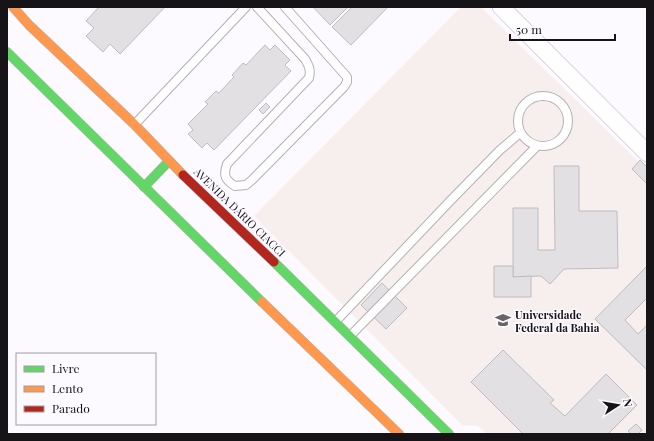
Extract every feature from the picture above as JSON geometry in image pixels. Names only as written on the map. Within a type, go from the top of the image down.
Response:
[{"type":"street","name":"AVENIDA DÁRIO CIACCI","points":[[13,7],[29,25],[134,124],[449,434]]},
{"type":"street","points":[[501,7],[647,153]]},
{"type":"street","points":[[7,52],[399,434]]},
{"type":"street","points":[[144,187],[170,161]]},
{"type":"lane","points":[[134,124],[246,7]]},
{"type":"lane","points":[[257,7],[305,59],[309,66],[310,72],[309,78],[227,164],[225,171],[226,178],[235,186],[246,185],[252,180],[347,82],[347,77],[285,7]]},
{"type":"lane","points":[[541,96],[549,97],[561,104],[568,117],[566,131],[558,142],[551,146],[537,146],[524,139],[520,133],[518,126],[519,112],[528,101],[541,96]]},
{"type":"lane","points":[[335,321],[500,150],[520,133]]},
{"type":"lane","points":[[350,336],[537,146]]},
{"type":"shaded area","name":"Universidade Federal da Bahia","points":[[461,7],[481,7],[647,170],[647,434],[487,434],[478,426],[462,425],[254,216]]},
{"type":"building","points":[[99,7],[165,7],[120,54],[110,44],[103,52],[86,36],[94,28],[86,21]]},
{"type":"building","points":[[313,7],[348,7],[330,25]]},
{"type":"building","points":[[352,7],[388,7],[351,45],[332,27]]},
{"type":"building","points":[[265,45],[270,50],[275,45],[290,60],[285,65],[291,71],[214,150],[207,143],[202,148],[188,134],[193,130],[188,124],[208,104],[205,102],[216,91],[219,93],[234,77],[232,75],[243,63],[246,65]]},
{"type":"building","points":[[266,103],[270,107],[263,114],[259,110]]},
{"type":"building","points":[[640,160],[647,167],[647,184],[632,169]]},
{"type":"building","points":[[554,166],[579,166],[579,211],[617,211],[618,268],[564,269],[550,284],[541,276],[513,277],[513,208],[538,208],[538,250],[555,250]]},
{"type":"building","points":[[494,266],[513,266],[513,277],[531,276],[531,297],[494,297]]},
{"type":"building","points":[[647,266],[647,298],[625,320],[638,334],[647,325],[647,370],[595,319]]},
{"type":"building","points":[[382,283],[407,308],[386,329],[361,305]]},
{"type":"building","points":[[503,350],[554,400],[550,403],[565,416],[606,374],[637,405],[608,434],[523,434],[471,382]]},
{"type":"building","points":[[636,424],[642,430],[638,434],[631,434],[628,431]]},
{"type":"traffic: fast","points":[[7,52],[262,302]]},
{"type":"traffic: fast","points":[[144,187],[169,161]]},
{"type":"traffic: fast","points":[[274,262],[449,434]]},
{"type":"traffic: slow","points":[[13,7],[29,25],[134,124],[183,175]]},
{"type":"traffic: slow","points":[[262,302],[399,434]]},
{"type":"traffic: jam","points":[[183,175],[274,262]]},
{"type":"place","name":"Universidade Federal da Bahia","points":[[503,320]]}]
